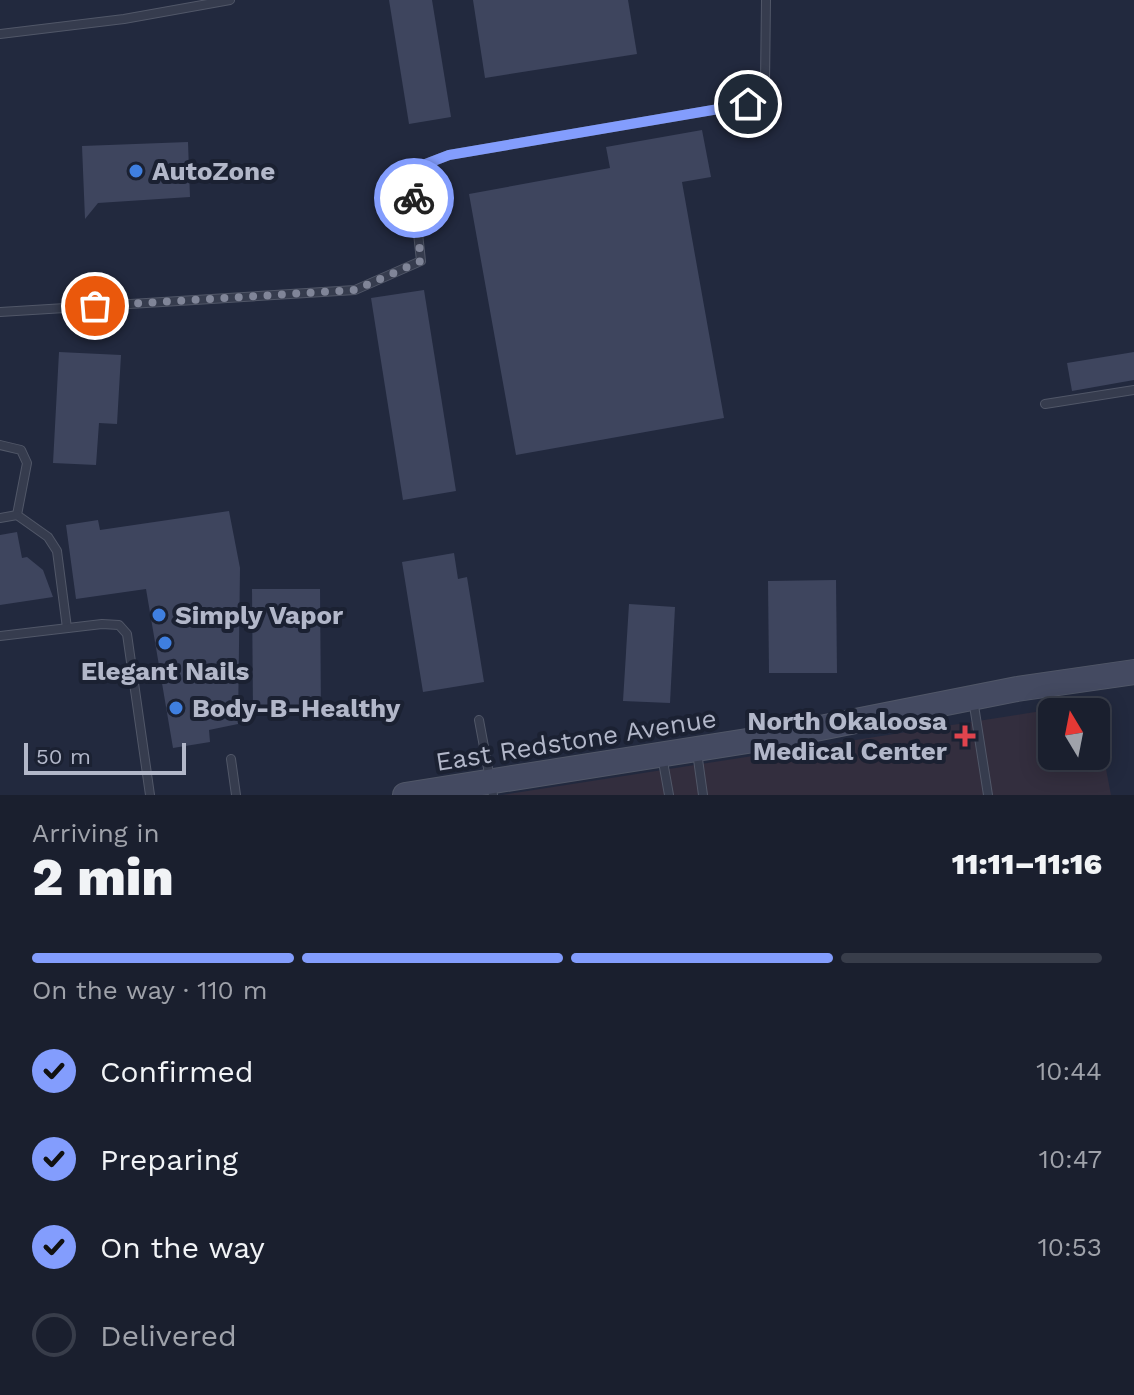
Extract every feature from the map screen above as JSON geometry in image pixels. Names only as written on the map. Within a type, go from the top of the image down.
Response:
[{"type":"street","name":"East Redstone Avenue","points":[[405,795],[492,788],[973,698],[1134,672]]},
{"type":"lane","points":[[0,34],[124,19],[230,0]]},
{"type":"lane","points":[[0,312],[355,290],[421,261],[414,196],[423,165],[449,155],[748,104],[765,82],[766,0]]},
{"type":"lane","points":[[1045,404],[1134,390]]},
{"type":"lane","points":[[0,445],[21,450],[27,463],[17,515]]},
{"type":"lane","points":[[0,518],[17,515],[48,537],[57,551],[67,628]]},
{"type":"lane","points":[[0,636],[119,625],[127,634],[150,795]]},
{"type":"lane","points":[[973,698],[988,795]]},
{"type":"lane","points":[[479,720],[492,788]]},
{"type":"lane","points":[[696,750],[703,795]]},
{"type":"lane","points":[[662,756],[669,795]]},
{"type":"lane","points":[[231,759],[236,795]]},
{"type":"shaded area","name":"North Okaloosa Medical Center","points":[[1038,712],[1038,770],[1106,770],[1111,795],[502,795]]},
{"type":"building","points":[[389,0],[432,0],[451,117],[409,124]]},
{"type":"building","points":[[473,0],[628,0],[637,54],[485,78]]},
{"type":"building","points":[[702,130],[711,177],[682,182],[724,418],[516,455],[469,194],[610,168],[606,147]]},
{"type":"building","name":"AutoZone","points":[[188,142],[190,197],[98,203],[85,219],[82,146]]},
{"type":"building","points":[[424,290],[456,491],[403,500],[371,298]]},
{"type":"building","points":[[59,352],[121,355],[117,424],[99,423],[96,465],[53,463]]},
{"type":"building","points":[[1134,352],[1134,380],[1072,391],[1067,363]]},
{"type":"building","points":[[229,511],[240,568],[238,724],[209,730],[210,742],[173,748],[146,589],[76,599],[66,525],[98,520],[100,530]]},
{"type":"building","points":[[17,532],[22,558],[27,557],[43,570],[53,597],[0,605],[0,535]]},
{"type":"building","points":[[454,553],[458,579],[467,577],[484,682],[423,692],[402,562]]},
{"type":"building","points":[[836,580],[837,673],[769,673],[768,581]]},
{"type":"building","points":[[252,589],[320,589],[321,715],[253,715]]},
{"type":"building","points":[[629,604],[675,607],[670,703],[623,701]]},
{"type":"way so far","points":[[95,306],[253,299],[355,290],[421,261],[414,198]]},
{"type":"place","name":"AutoZone","points":[[136,171]]},
{"type":"place","name":"Simply Vapor","points":[[159,615]]},
{"type":"place","name":"Elegant Nails","points":[[165,643]]},
{"type":"place","name":"Body-B-Healthy","points":[[176,708]]},
{"type":"place","name":"North Okaloosa Medical Center","points":[[965,736]]},
{"type":"route","points":[[414,198],[423,165],[449,155],[748,104]]}]
